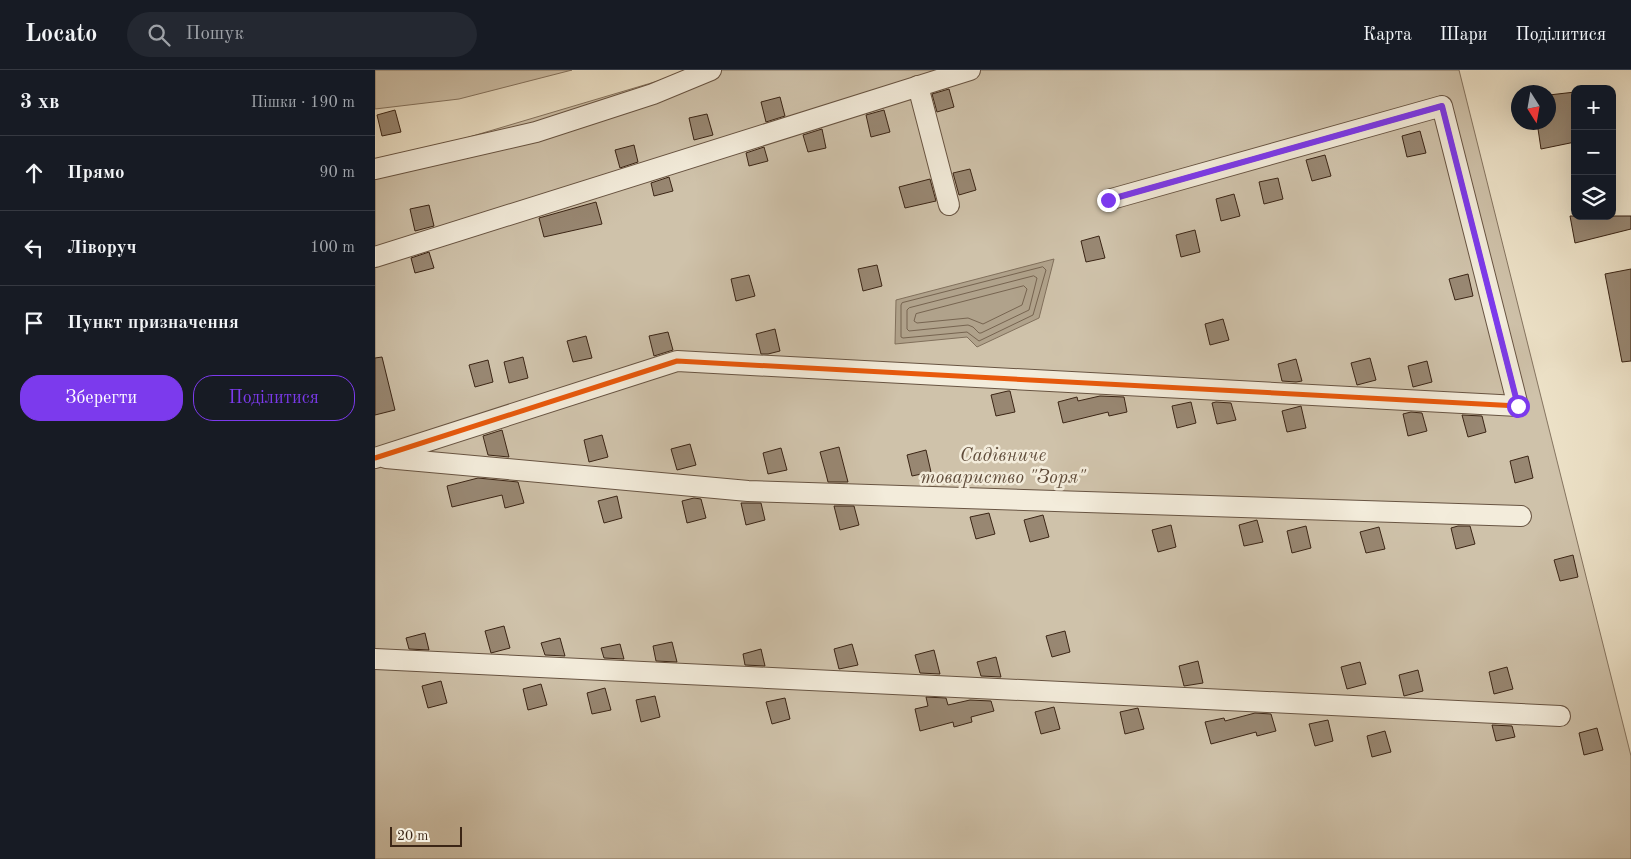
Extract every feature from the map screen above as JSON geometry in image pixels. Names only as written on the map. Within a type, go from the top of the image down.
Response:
[{"type":"street","points":[[375,169],[536,132],[653,94],[711,70]]},
{"type":"street","points":[[375,257],[970,70]]},
{"type":"street","points":[[918,86],[949,205]]},
{"type":"street","points":[[376,458],[677,361],[1518,406],[1442,106],[1108,200]]},
{"type":"street","points":[[376,458],[748,490],[1521,516]]},
{"type":"street","points":[[375,659],[1560,716]]},
{"type":"green space","points":[[375,70],[572,70],[459,99],[375,109]]},
{"type":"green space","name":"Садівниче товариство \"Зоря\"","points":[[695,70],[1459,70],[1631,756],[1631,859],[375,859],[375,165]]},
{"type":"water","points":[[1054,259],[1039,318],[977,347],[967,337],[895,344],[896,300]]},
{"type":"building","points":[[949,89],[954,107],[937,112],[932,94]]},
{"type":"building","points":[[1571,92],[1571,143],[1541,149],[1538,130],[1556,130],[1556,94]]},
{"type":"building","points":[[780,97],[785,116],[766,122],[761,102]]},
{"type":"building","points":[[395,110],[401,132],[382,136],[377,115]]},
{"type":"building","points":[[884,110],[890,132],[871,137],[866,115]]},
{"type":"building","points":[[707,114],[713,135],[694,140],[689,118]]},
{"type":"building","points":[[822,129],[826,148],[808,152],[803,135]]},
{"type":"building","points":[[1420,131],[1426,153],[1407,157],[1402,136]]},
{"type":"building","points":[[634,145],[638,162],[620,168],[615,150]]},
{"type":"building","points":[[764,147],[768,161],[749,166],[746,153]]},
{"type":"building","points":[[1325,155],[1331,176],[1312,181],[1306,160]]},
{"type":"building","points":[[970,169],[976,190],[959,195],[953,173]]},
{"type":"building","points":[[669,177],[673,191],[654,196],[651,183]]},
{"type":"building","points":[[1278,178],[1283,199],[1264,204],[1259,182]]},
{"type":"building","points":[[930,179],[936,201],[905,208],[899,187]]},
{"type":"building","points":[[1234,194],[1240,216],[1221,221],[1216,199]]},
{"type":"building","points":[[596,202],[602,224],[544,237],[539,218]]},
{"type":"building","points":[[429,205],[434,226],[415,231],[410,209]]},
{"type":"building","points":[[1570,216],[1571,220],[1616,220],[1616,216],[1631,216],[1631,229],[1575,243]]},
{"type":"building","points":[[1195,230],[1200,252],[1181,257],[1176,235]]},
{"type":"building","points":[[1099,236],[1105,258],[1086,262],[1081,241]]},
{"type":"building","points":[[429,252],[434,268],[415,273],[411,258]]},
{"type":"building","points":[[877,265],[882,286],[863,291],[858,269]]},
{"type":"building","points":[[1631,269],[1631,361],[1622,362],[1605,274]]},
{"type":"building","points":[[1468,274],[1473,296],[1455,300],[1449,279]]},
{"type":"building","points":[[749,275],[755,296],[736,301],[731,279]]},
{"type":"building","points":[[1223,319],[1229,340],[1210,345],[1205,324]]},
{"type":"building","points":[[775,329],[780,351],[761,354],[756,334]]},
{"type":"building","points":[[668,332],[673,350],[654,356],[649,336]]},
{"type":"building","points":[[586,336],[592,358],[573,362],[567,341]]},
{"type":"building","points":[[382,357],[395,410],[375,415],[375,358]]},
{"type":"building","points":[[523,357],[528,378],[509,383],[504,362]]},
{"type":"building","points":[[1370,358],[1376,380],[1357,385],[1351,363]]},
{"type":"building","points":[[1296,359],[1302,381],[1282,381],[1278,364]]},
{"type":"building","points":[[488,360],[493,382],[475,387],[469,365]]},
{"type":"building","points":[[1427,361],[1432,382],[1413,387],[1408,366]]},
{"type":"building","points":[[1010,391],[1015,412],[996,416],[991,395]]},
{"type":"building","points":[[1100,396],[1124,397],[1127,412],[1109,416],[1108,412],[1063,423],[1058,402],[1077,397],[1078,401]]},
{"type":"building","points":[[1191,402],[1196,423],[1177,428],[1172,406]]},
{"type":"building","points":[[1212,403],[1231,403],[1236,420],[1217,424]]},
{"type":"building","points":[[1301,406],[1306,428],[1287,432],[1282,411]]},
{"type":"building","points":[[1411,412],[1422,413],[1427,431],[1408,436],[1403,414]]},
{"type":"building","points":[[1462,415],[1482,416],[1486,432],[1468,437]]},
{"type":"building","points":[[502,430],[509,457],[488,455],[483,436]]},
{"type":"building","points":[[602,435],[608,457],[589,462],[584,440]]},
{"type":"building","points":[[690,444],[696,465],[677,470],[671,449]]},
{"type":"building","points":[[839,447],[848,482],[828,482],[820,452]]},
{"type":"building","points":[[781,448],[787,470],[768,474],[763,453]]},
{"type":"building","points":[[926,450],[931,472],[912,476],[907,455]]},
{"type":"building","points":[[1528,456],[1533,478],[1515,483],[1510,461]]},
{"type":"building","points":[[478,478],[518,482],[524,503],[505,508],[502,495],[452,507],[447,486]]},
{"type":"building","points":[[617,496],[622,518],[604,523],[598,501]]},
{"type":"building","points":[[694,498],[701,499],[706,518],[687,523],[682,501]]},
{"type":"building","points":[[741,503],[761,503],[765,520],[746,525]]},
{"type":"building","points":[[834,506],[854,506],[859,525],[840,530]]},
{"type":"building","points":[[989,513],[995,534],[976,539],[970,517]]},
{"type":"building","points":[[1043,515],[1049,537],[1030,542],[1024,520]]},
{"type":"building","points":[[1257,520],[1263,542],[1244,546],[1239,525]]},
{"type":"building","points":[[1171,525],[1176,547],[1158,552],[1152,530]]},
{"type":"building","points":[[1306,526],[1311,548],[1292,553],[1287,531]]},
{"type":"building","points":[[1470,526],[1475,544],[1456,549],[1451,528]]},
{"type":"building","points":[[1379,527],[1385,549],[1366,553],[1360,532]]},
{"type":"building","points":[[1573,555],[1578,577],[1560,581],[1554,560]]},
{"type":"building","points":[[504,626],[510,648],[491,653],[485,631]]},
{"type":"building","points":[[1065,631],[1070,652],[1052,657],[1046,636]]},
{"type":"building","points":[[425,633],[429,650],[409,649],[406,638]]},
{"type":"building","points":[[560,638],[565,656],[545,655],[541,643]]},
{"type":"building","points":[[672,642],[677,662],[656,661],[653,646]]},
{"type":"building","points":[[620,644],[624,659],[604,658],[601,648]]},
{"type":"building","points":[[852,644],[858,665],[839,669],[834,649]]},
{"type":"building","points":[[761,649],[765,666],[745,665],[743,654]]},
{"type":"building","points":[[934,650],[940,674],[920,673],[915,655]]},
{"type":"building","points":[[996,657],[1001,677],[981,676],[977,662]]},
{"type":"building","points":[[1198,661],[1203,683],[1184,686],[1179,666]]},
{"type":"building","points":[[1360,662],[1366,684],[1347,689],[1341,667]]},
{"type":"building","points":[[1507,667],[1513,689],[1494,694],[1489,672]]},
{"type":"building","points":[[1418,670],[1423,691],[1404,696],[1399,675]]},
{"type":"building","points":[[441,681],[447,703],[428,708],[422,686]]},
{"type":"building","points":[[541,684],[547,705],[528,710],[523,689]]},
{"type":"building","points":[[605,688],[611,710],[592,714],[587,693]]},
{"type":"building","points":[[655,696],[660,717],[641,722],[636,700]]},
{"type":"building","points":[[926,697],[946,698],[948,705],[970,700],[991,701],[994,711],[971,717],[972,722],[954,727],[953,722],[920,731],[915,709],[928,706]]},
{"type":"building","points":[[785,698],[790,719],[772,724],[766,702]]},
{"type":"building","points":[[1054,707],[1060,729],[1041,734],[1035,712]]},
{"type":"building","points":[[1138,708],[1144,729],[1125,734],[1120,712]]},
{"type":"building","points":[[1255,713],[1271,714],[1276,731],[1257,736],[1256,732],[1211,744],[1205,722],[1224,718],[1225,721]]},
{"type":"building","points":[[1328,720],[1333,741],[1315,746],[1309,724]]},
{"type":"building","points":[[1492,725],[1512,726],[1515,737],[1496,741]]},
{"type":"building","points":[[1597,728],[1603,750],[1584,755],[1579,733]]},
{"type":"building","points":[[1385,731],[1391,752],[1372,757],[1367,736]]},
{"type":"cycle path","points":[[375,458],[677,361],[1518,406],[1442,106],[1108,200]]},
{"type":"route","points":[[1108,200],[1442,106],[1518,406]]}]
